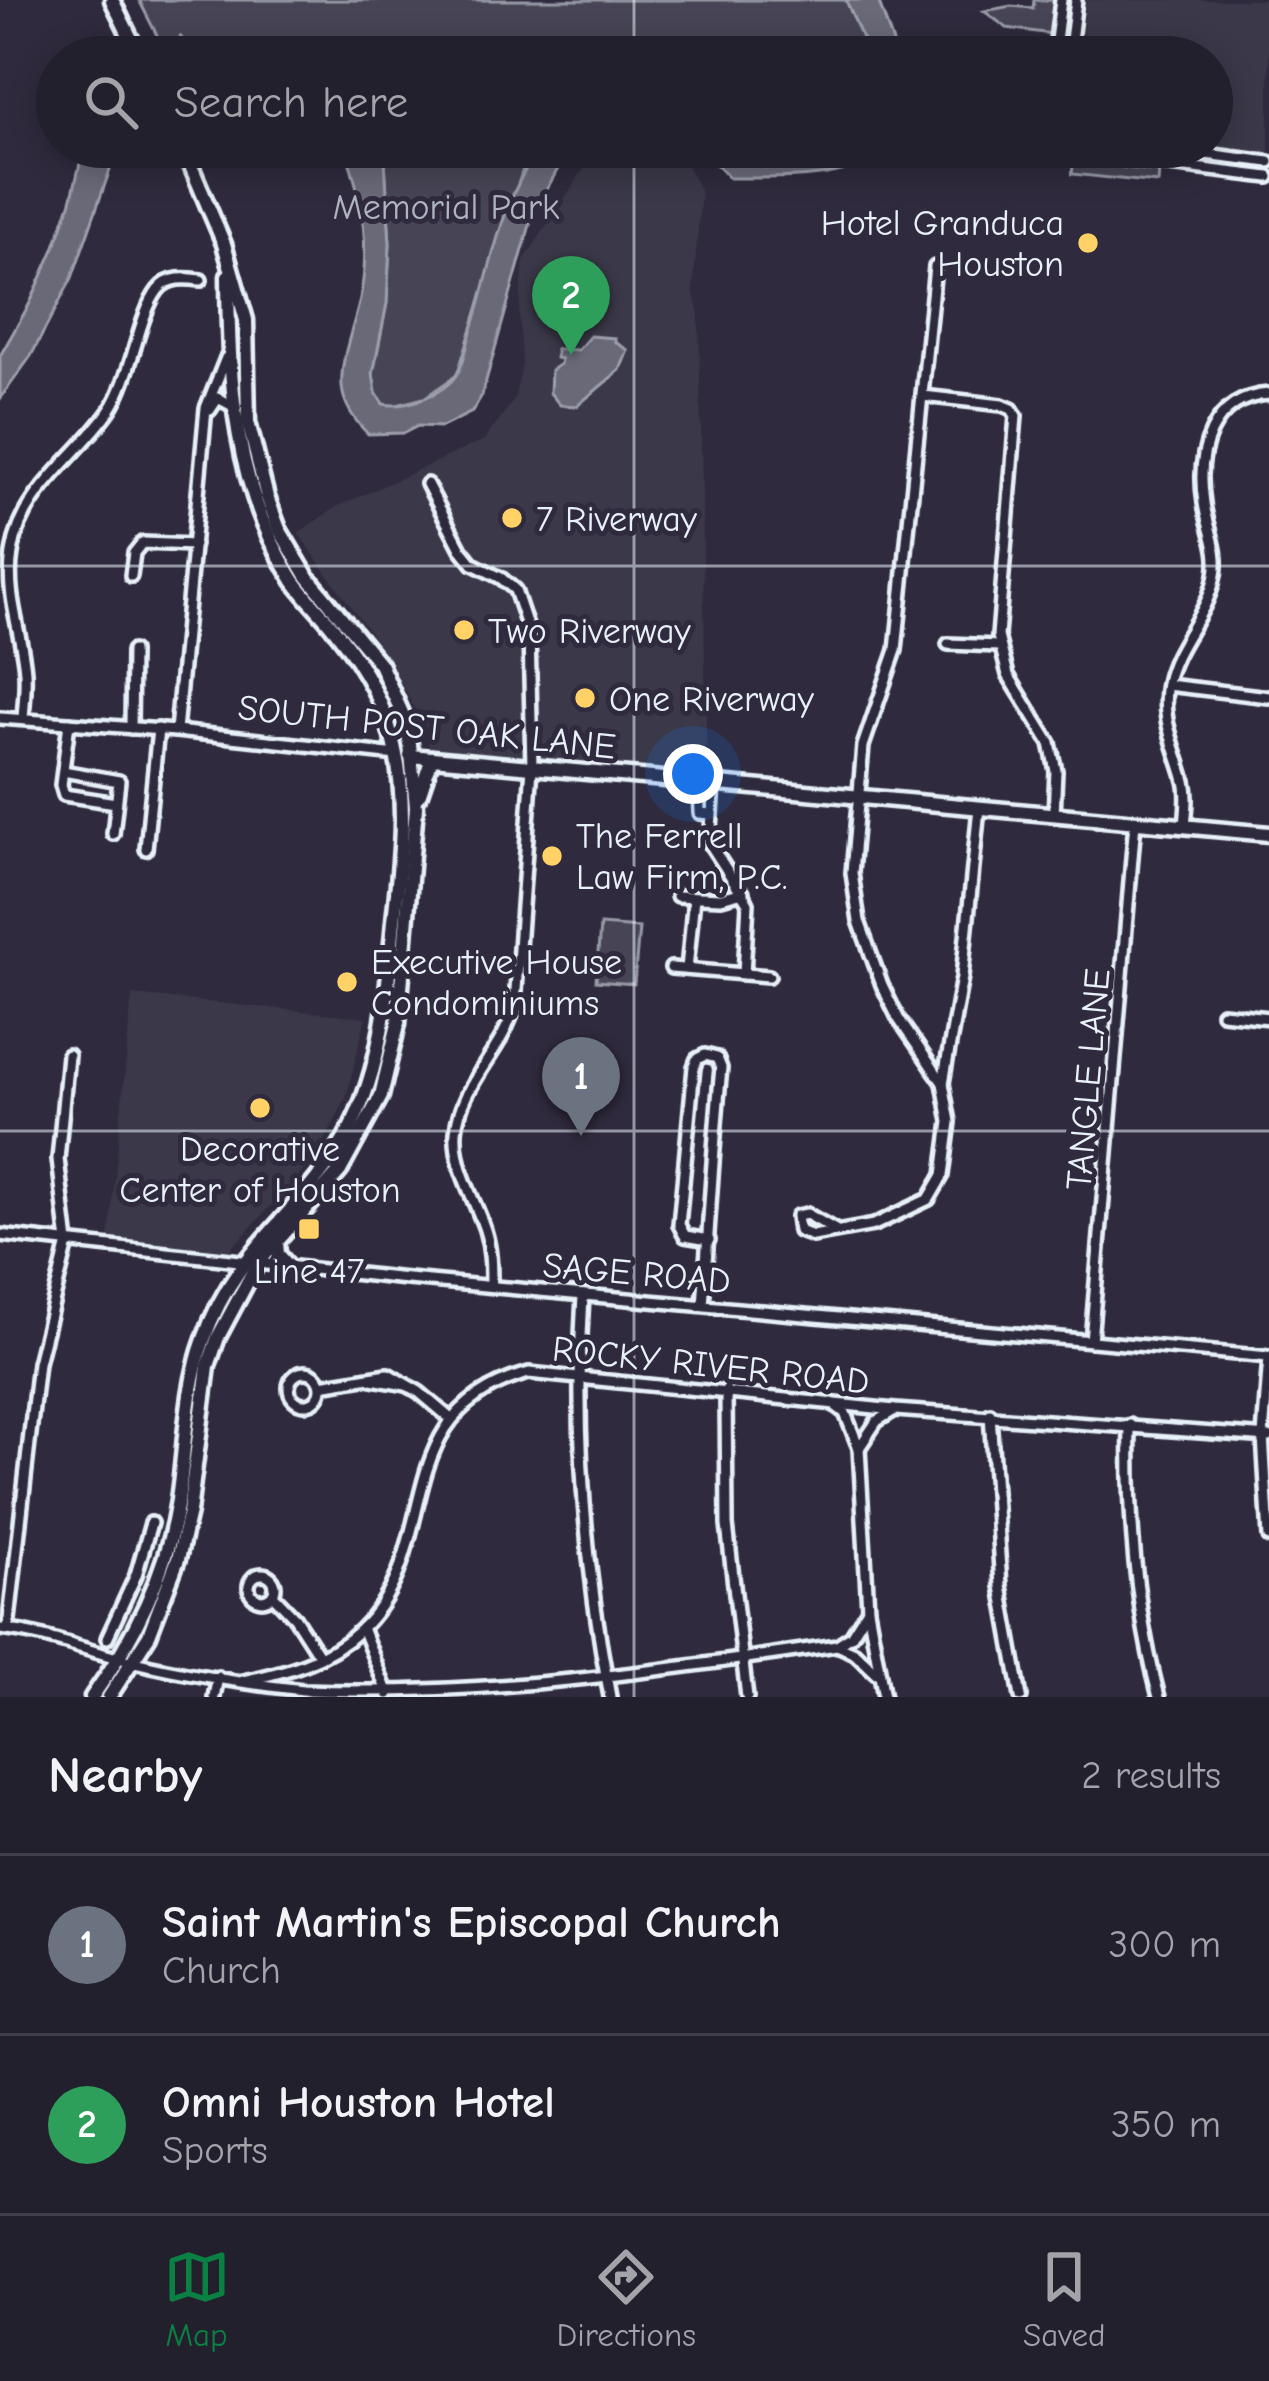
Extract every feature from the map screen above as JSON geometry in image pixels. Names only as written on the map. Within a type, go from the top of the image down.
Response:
[{"type":"main road","points":[[112,0],[129,36]]},
{"type":"main road","points":[[194,168],[246,320],[244,434],[251,494],[296,584],[380,664],[402,712],[413,756],[416,802],[381,1096],[340,1172],[277,1242],[250,1263]]},
{"type":"main road","points":[[228,262],[233,406],[244,434]]},
{"type":"main road","points":[[330,613],[386,712],[397,755],[403,896]]},
{"type":"main road","name":"SOUTH POST OAK LANE","points":[[397,755],[1269,835]]},
{"type":"main road","points":[[416,802],[432,758]]},
{"type":"main road","points":[[107,1697],[160,1611],[202,1365],[250,1263],[337,1150],[389,1033]]},
{"type":"main road","points":[[277,1242],[278,1254],[289,1268]]},
{"type":"main road","points":[[92,1697],[127,1660]]},
{"type":"street","points":[[1056,36],[1060,0]]},
{"type":"street","points":[[1072,36],[1076,0]]},
{"type":"street","points":[[1233,157],[1269,162]]},
{"type":"street","points":[[1196,168],[1269,177]]},
{"type":"street","points":[[935,267],[894,663],[867,730],[852,873],[859,921],[898,1018],[943,1083]]},
{"type":"street","points":[[22,718],[25,674],[10,595],[12,552],[20,525],[32,499],[110,410],[156,292],[174,279],[201,280]]},
{"type":"street","points":[[176,731],[209,397],[229,346]]},
{"type":"street","points":[[1185,827],[1187,801],[1168,732],[1167,685],[1173,661],[1206,603],[1215,575],[1215,545],[1202,490],[1209,433],[1215,420],[1234,403],[1269,394]]},
{"type":"street","points":[[922,396],[1002,405],[1014,412],[1017,426],[997,624],[999,646],[1008,675],[1050,743],[1057,771],[1054,815]]},
{"type":"street","points":[[206,421],[218,398],[233,406]]},
{"type":"street","points":[[427,484],[461,550],[473,564],[515,590],[529,632],[532,767],[514,1004],[502,1037],[464,1102],[456,1134],[463,1179],[491,1253],[491,1286]]},
{"type":"street","points":[[131,576],[134,553],[142,543],[194,545]]},
{"type":"street","points":[[948,644],[999,646]]},
{"type":"street","points":[[131,728],[132,650]]},
{"type":"street","points":[[1167,685],[1269,697]]},
{"type":"street","name":"SOUTH POST OAK LANE","points":[[0,718],[397,755]]},
{"type":"street","points":[[69,723],[62,791],[68,797],[116,803]]},
{"type":"street","points":[[146,849],[158,730]]},
{"type":"street","points":[[63,771],[119,781],[113,834]]},
{"type":"street","points":[[707,783],[698,808],[700,813],[711,814],[710,844],[742,892],[748,919],[744,974]]},
{"type":"street","points":[[838,1231],[874,1225],[924,1202],[943,1175],[950,1122],[943,1083],[959,1000],[979,808]]},
{"type":"street","name":"TANGLE LANE","points":[[1091,1341],[1136,822]]},
{"type":"street","points":[[677,896],[721,898],[742,892]]},
{"type":"street","points":[[687,969],[694,897]]},
{"type":"street","points":[[671,968],[769,976]]},
{"type":"street","points":[[1222,1012],[1268,1017]]},
{"type":"street","points":[[703,1305],[709,1240],[720,1064],[705,1054],[694,1067],[679,1228],[686,1236],[709,1240]]},
{"type":"street","points":[[68,1055],[58,1159],[68,1244],[38,1363],[4,1629],[64,1640],[127,1660],[243,1681],[353,1695],[477,1695],[837,1645],[851,1636],[868,1609]]},
{"type":"street","points":[[686,1146],[713,1148]]},
{"type":"street","name":"SAGE ROAD","points":[[0,1235],[289,1268],[1269,1357]]},
{"type":"street","points":[[583,1295],[578,1375],[583,1528],[610,1697]]},
{"type":"street","points":[[1269,1357],[1269,1537]]},
{"type":"street","name":"ROCKY RIVER ROAD","points":[[243,1681],[300,1668],[362,1628],[398,1574],[409,1546],[422,1478],[451,1419],[475,1396],[529,1373],[895,1409],[1266,1437]]},
{"type":"street","points":[[321,1384],[388,1374],[451,1419]]},
{"type":"street","points":[[726,1390],[727,1525],[747,1697]]},
{"type":"street","points":[[832,1403],[845,1413],[859,1448],[868,1609],[884,1697]]},
{"type":"street","points":[[859,1448],[878,1421],[895,1409]]},
{"type":"street","points":[[990,1414],[1001,1586],[1021,1697]]},
{"type":"street","points":[[1130,1425],[1131,1527],[1140,1607],[1159,1697]]},
{"type":"street","points":[[107,1638],[151,1522]]},
{"type":"street","points":[[143,1550],[162,1549],[172,1557]]},
{"type":"street","points":[[273,1595],[295,1618],[320,1657]]},
{"type":"street","points":[[362,1628],[388,1694]]},
{"type":"street","points":[[837,1645],[869,1664],[879,1678]]},
{"type":"street","points":[[214,1697],[218,1677]]},
{"type":"shaded area","points":[[1086,0],[1269,0],[1269,157],[1233,153],[1233,36],[1082,36]]},
{"type":"shaded area","points":[[584,168],[689,168],[701,192],[693,290],[699,315],[707,775],[430,748],[386,655],[298,533],[336,507],[484,440],[514,400],[522,365],[519,315],[524,260]]},
{"type":"shaded area","points":[[132,995],[366,1017],[346,1098],[329,1133],[306,1168],[230,1250],[109,1240]]},
{"type":"green space","points":[[139,0],[846,0],[861,36],[157,36]]},
{"type":"green space","points":[[1034,0],[1056,0],[1052,34],[1007,28],[984,11],[1033,8]]},
{"type":"green space","name":"Memorial Park","points":[[385,168],[524,168],[457,375],[424,398],[393,406],[383,404],[376,393],[373,374],[387,303],[390,244]]},
{"type":"green space","points":[[1073,168],[1159,171],[1158,183],[1072,174]]},
{"type":"green space","points":[[600,925],[639,928],[634,984],[596,981]]},
{"type":"water","points":[[846,0],[878,0],[891,36],[861,36]]},
{"type":"water","points":[[79,168],[111,168],[72,278],[31,356],[0,399],[0,356],[30,303],[71,201]]},
{"type":"water","points":[[351,168],[385,168],[390,244],[387,303],[373,374],[376,393],[383,404],[392,405],[434,394],[457,374],[515,190],[526,168],[558,168],[533,214],[482,395],[472,412],[442,427],[368,434],[345,399],[343,366],[363,283],[365,244]]},
{"type":"water","points":[[720,168],[850,168],[792,178],[729,178]]},
{"type":"water","points":[[590,336],[615,338],[628,350],[620,370],[577,406],[560,405],[550,393],[551,370],[561,359],[556,358],[556,349],[578,350]]},
{"type":"place","name":"Hotel Granduca Houston","points":[[1088,243]]},
{"type":"place","name":"Omni Houston Hotel","points":[[571,355]]},
{"type":"place","name":"7 Riverway","points":[[512,518]]},
{"type":"place","name":"Two Riverway","points":[[464,630]]},
{"type":"place","name":"One Riverway","points":[[585,698]]},
{"type":"place","name":"The Ferrell Law Firm, P.C.","points":[[552,856]]},
{"type":"place","name":"Executive House Condominiums","points":[[347,982]]},
{"type":"place","name":"Decorative Center of Houston","points":[[260,1108]]},
{"type":"place","name":"Saint Martin's Episcopal Church","points":[[581,1136]]},
{"type":"place","name":"Line 47","points":[[309,1229]]}]
